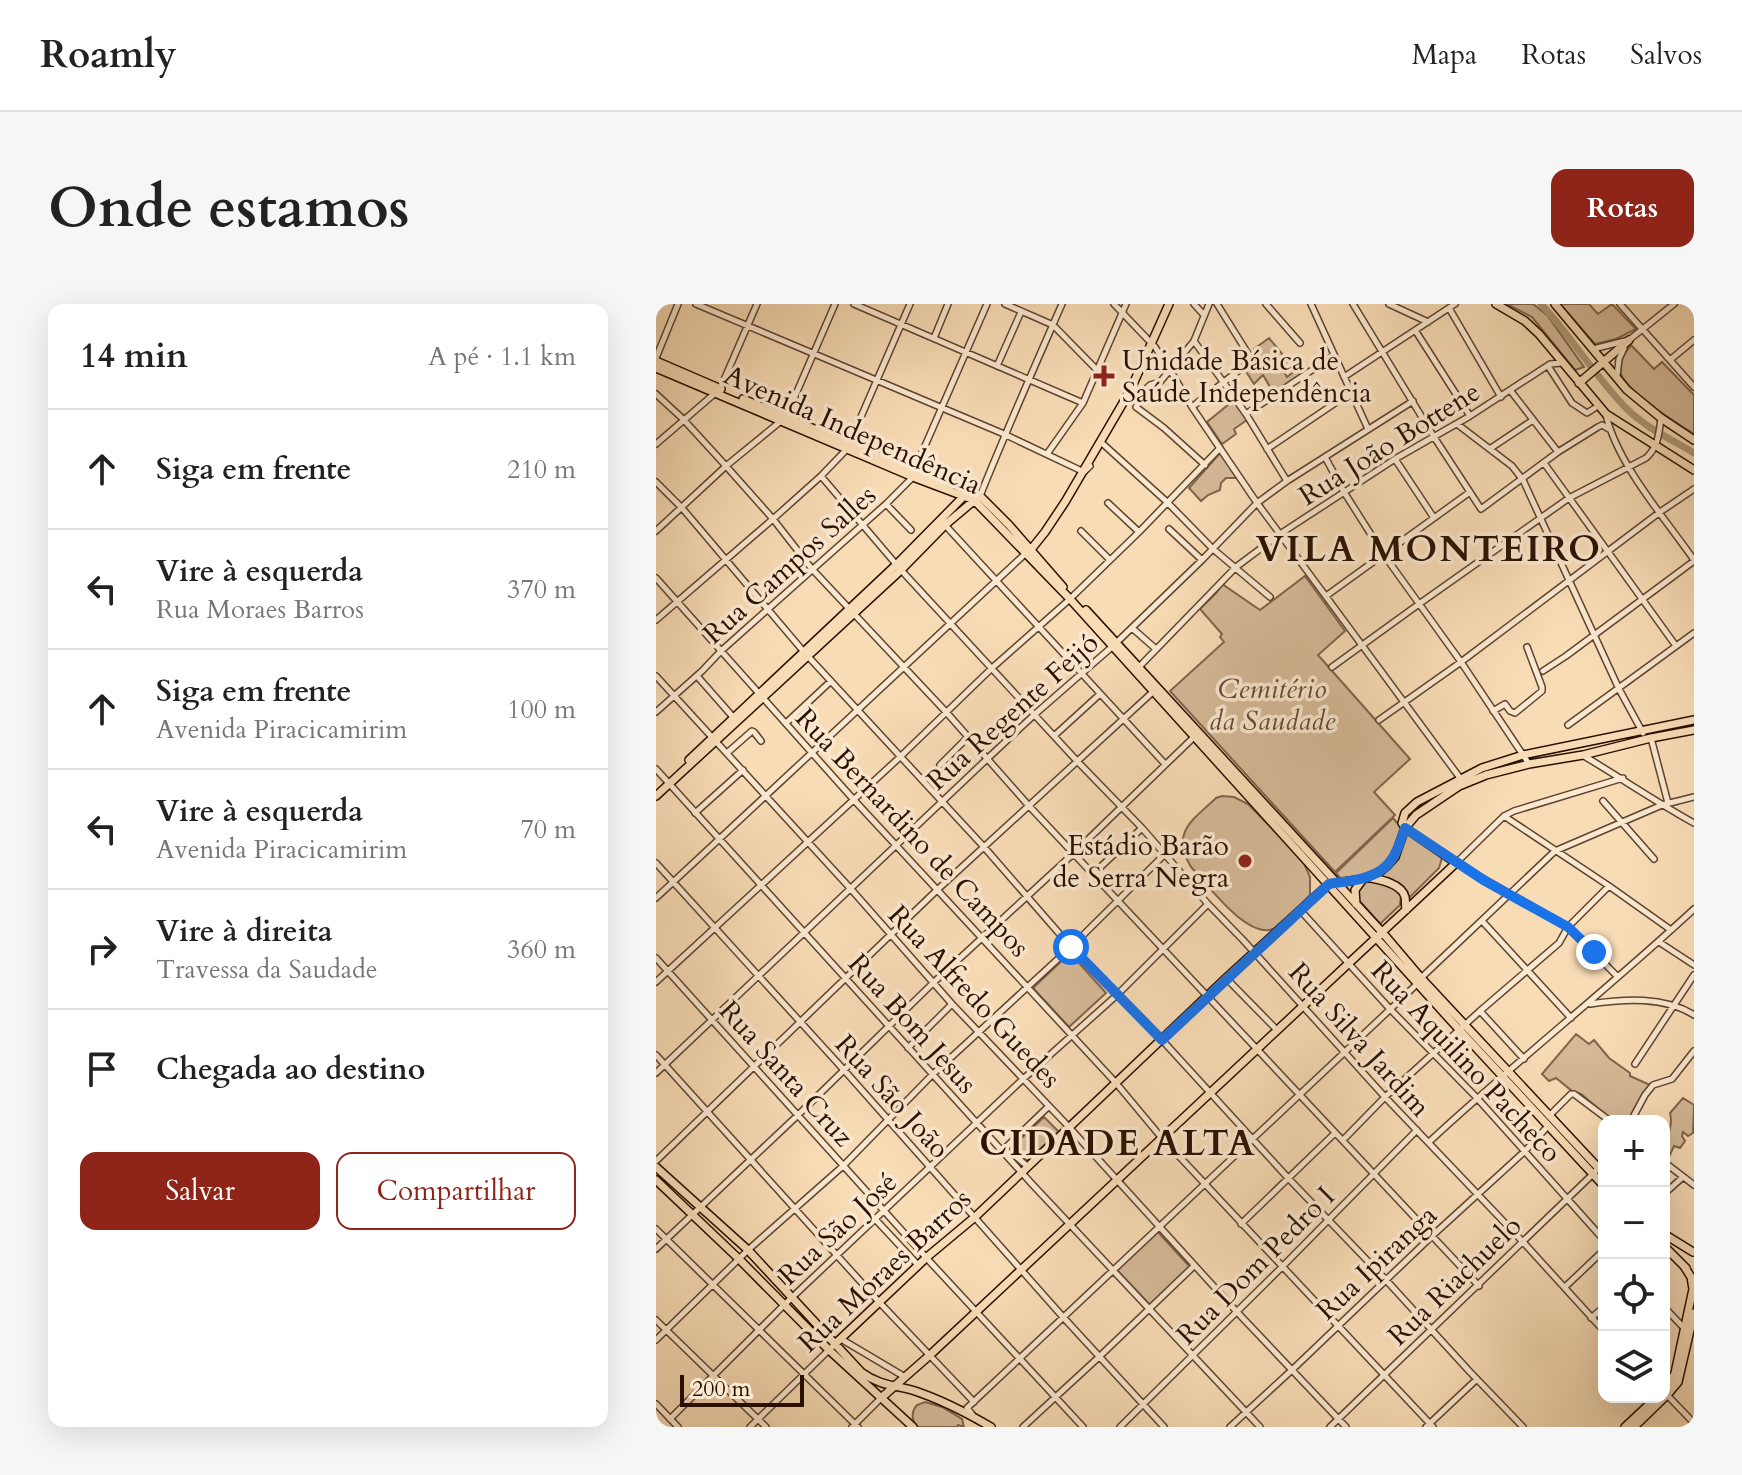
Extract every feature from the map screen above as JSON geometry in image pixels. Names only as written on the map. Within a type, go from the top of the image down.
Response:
[{"type":"main road","points":[[1030,553],[1087,469],[1134,391],[1171,304]]},
{"type":"main road","points":[[1496,304],[1525,321],[1539,334],[1606,414],[1657,443],[1694,470]]},
{"type":"main road","points":[[1555,304],[1601,364],[1627,390],[1660,421],[1694,440]]},
{"type":"main road","points":[[1579,383],[1629,340]]},
{"type":"main road","points":[[1087,469],[1154,346]]},
{"type":"main road","name":"Avenida Independência","points":[[656,359],[718,391]]},
{"type":"main road","name":"Avenida Independência","points":[[656,368],[977,498],[1071,598]]},
{"type":"main road","name":"Avenida Independência","points":[[848,446],[896,470],[914,474]]},
{"type":"main road","points":[[898,568],[967,493]]},
{"type":"main road","points":[[656,794],[977,498]]},
{"type":"main road","name":"Avenida Independência","points":[[1030,553],[1245,784],[1332,883],[1357,906],[1380,935]]},
{"type":"main road","name":"Avenida Independência","points":[[1115,644],[1139,667],[1194,737],[1380,935],[1462,1028],[1598,1167]]},
{"type":"main road","points":[[714,740],[733,717],[760,696]]},
{"type":"main road","points":[[881,1398],[1456,863],[1405,828],[1402,821],[1407,810],[1425,796],[1472,772],[1523,755],[1694,720]]},
{"type":"main road","points":[[1674,724],[1677,729],[1675,733]]},
{"type":"main road","points":[[1357,906],[1357,885],[1364,878],[1381,871],[1395,857],[1405,828],[1416,815],[1469,781],[1529,764],[1694,730]]},
{"type":"main road","points":[[1194,737],[1202,739],[1245,784]]},
{"type":"main road","points":[[1583,755],[1588,742]]},
{"type":"main road","points":[[1469,781],[1472,772]]},
{"type":"main road","points":[[1440,800],[1460,778]]},
{"type":"main road","points":[[1332,883],[1379,879],[1399,888],[1405,896],[1406,910]]},
{"type":"main road","name":"Rua Moraes Barros","points":[[835,1344],[927,1257],[975,1217],[1226,978],[1332,883]]},
{"type":"main road","name":"Avenida Independência","points":[[1506,1073],[1548,1126],[1598,1167]]},
{"type":"main road","points":[[656,1167],[748,1250],[861,1372],[892,1387],[917,1392],[991,1427]]},
{"type":"main road","points":[[656,1180],[784,1305],[835,1344],[881,1398],[913,1427]]},
{"type":"main road","points":[[1670,1238],[1693,1252]]},
{"type":"main road","points":[[1670,1252],[1694,1274]]},
{"type":"main road","points":[[1670,1383],[1685,1329],[1693,1282],[1683,1264],[1684,1255],[1693,1252]]},
{"type":"main road","points":[[1670,1389],[1678,1382],[1694,1313]]},
{"type":"main road","points":[[1625,1427],[1651,1403]]},
{"type":"main road","points":[[1634,1427],[1657,1403]]},
{"type":"street","points":[[656,359],[678,304]]},
{"type":"street","points":[[696,304],[1087,469]]},
{"type":"street","points":[[656,444],[718,391],[757,304]]},
{"type":"street","points":[[656,531],[726,466],[784,419],[835,304]]},
{"type":"street","points":[[854,304],[1083,403]]},
{"type":"street","points":[[656,620],[821,476],[848,446],[910,304]]},
{"type":"street","points":[[934,338],[948,304]]},
{"type":"street","name":"Rua Campos Salles","points":[[656,712],[886,504],[914,474],[987,304]]},
{"type":"street","points":[[1005,304],[1053,325],[1096,369]]},
{"type":"street","points":[[977,498],[1062,304]]},
{"type":"street","points":[[1114,304],[1154,346],[1257,503],[1460,778]]},
{"type":"street","points":[[1047,454],[1083,403],[1126,304]]},
{"type":"street","points":[[1194,304],[1204,315]]},
{"type":"street","points":[[1205,465],[1136,407],[1145,390],[1160,382],[1194,341],[1209,304]]},
{"type":"street","points":[[1192,407],[1252,360],[1217,304]]},
{"type":"street","points":[[1266,304],[1300,343]]},
{"type":"street","points":[[1311,304],[1368,429]]},
{"type":"street","points":[[1353,304],[1481,509],[1558,452],[1602,425],[1609,429]]},
{"type":"street","points":[[1389,304],[1428,322]]},
{"type":"street","points":[[1344,377],[1455,304]]},
{"type":"street","points":[[1620,304],[1694,387]]},
{"type":"street","points":[[1592,349],[1629,340],[1674,304]]},
{"type":"street","points":[[1449,308],[1501,397]]},
{"type":"street","points":[[997,366],[1021,312]]},
{"type":"street","points":[[1415,330],[1470,416]]},
{"type":"street","points":[[1616,377],[1619,359],[1629,340]]},
{"type":"street","points":[[1670,360],[1694,340]]},
{"type":"street","points":[[1194,341],[1246,414],[1287,481]]},
{"type":"street","points":[[1246,414],[1333,356]]},
{"type":"street","name":"Rua João Bottene","points":[[1139,667],[1236,567],[1280,534],[1395,459],[1548,366],[1555,362],[1562,363]]},
{"type":"street","points":[[1548,366],[1572,403],[1587,413],[1598,406]]},
{"type":"street","points":[[1510,390],[1558,452]]},
{"type":"street","points":[[1267,449],[1350,393]]},
{"type":"street","points":[[656,394],[726,466],[812,569],[1029,806],[1479,1286]]},
{"type":"street","name":"Rua Regente Feijó","points":[[656,1073],[1034,715],[1132,628],[1257,503],[1413,401]]},
{"type":"street","points":[[1543,671],[1694,560],[1629,467],[1609,429],[1606,414]]},
{"type":"street","points":[[1491,448],[1533,420]]},
{"type":"street","points":[[1332,667],[1569,498],[1646,458],[1657,443],[1660,421]]},
{"type":"street","points":[[1457,424],[1491,448],[1523,480],[1619,689],[1641,731],[1651,738],[1665,804]]},
{"type":"street","points":[[1103,444],[1213,549],[1270,597]]},
{"type":"street","points":[[656,982],[1071,598],[1220,448]]},
{"type":"street","points":[[1325,457],[1384,555],[1529,764]]},
{"type":"street","points":[[1395,459],[1434,518]]},
{"type":"street","points":[[1544,463],[1676,646]]},
{"type":"street","name":"Rua Silva Jardim","points":[[821,476],[898,568],[1142,828],[1344,1053],[1523,1241],[1598,1325]]},
{"type":"street","points":[[656,482],[682,508],[806,654],[984,847],[1071,947],[1162,1040],[1523,1427]]},
{"type":"street","points":[[1379,720],[1694,489]]},
{"type":"street","points":[[1326,596],[1470,492]]},
{"type":"street","points":[[1108,503],[1139,532]]},
{"type":"street","points":[[886,504],[911,530]]},
{"type":"street","points":[[945,525],[1165,764]]},
{"type":"street","points":[[1169,529],[1202,560]]},
{"type":"street","points":[[1081,531],[1110,560]]},
{"type":"street","points":[[656,898],[996,579],[1030,553]]},
{"type":"street","name":"Rua Bernardino de Campos","points":[[656,578],[854,800],[1116,1083],[1161,1137],[1430,1426]]},
{"type":"street","points":[[1132,628],[1156,649]]},
{"type":"street","points":[[1568,725],[1694,633]]},
{"type":"street","points":[[1493,711],[1505,704],[1515,713],[1542,691],[1527,647]]},
{"type":"street","name":"Rua Alfredo Guedes","points":[[656,676],[952,1004],[1346,1427]]},
{"type":"street","points":[[697,676],[733,717]]},
{"type":"street","points":[[786,723],[831,681]]},
{"type":"street","points":[[656,1161],[937,890],[1156,690]]},
{"type":"street","points":[[1054,736],[1100,694]]},
{"type":"street","points":[[727,753],[752,731],[761,741]]},
{"type":"street","points":[[940,765],[968,737]]},
{"type":"street","points":[[656,1249],[1194,737]]},
{"type":"street","points":[[1583,755],[1694,823]]},
{"type":"street","name":"Rua Bom Jesus","points":[[656,769],[932,1075],[1002,1151],[1024,1169],[1069,1223],[1260,1427]]},
{"type":"street","points":[[695,813],[743,770]]},
{"type":"street","points":[[1618,977],[1568,927],[1456,863],[1504,816],[1623,778]]},
{"type":"street","points":[[975,1417],[967,1408],[1555,851],[1621,821],[1665,804],[1694,797]]},
{"type":"street","points":[[1603,801],[1654,859]]},
{"type":"street","points":[[1504,816],[1671,930]]},
{"type":"street","points":[[1093,874],[1142,828]]},
{"type":"street","points":[[656,1340],[748,1250],[843,1166],[932,1075],[1071,947],[1165,854]]},
{"type":"street","name":"Rua São João","points":[[656,863],[1164,1427]]},
{"type":"street","points":[[1343,1140],[1385,1097],[1559,943],[1568,927],[1609,886]]},
{"type":"street","name":"Rua São José","points":[[670,1419],[791,1298],[1022,1080],[1117,995],[1208,904]]},
{"type":"street","points":[[1429,1142],[1694,909]]},
{"type":"street","name":"Rua Aquilino Pacheco","points":[[1300,910],[1477,1098],[1598,1233]]},
{"type":"street","points":[[1482,921],[1571,1018]]},
{"type":"street","points":[[1659,942],[1694,965]]},
{"type":"street","name":"Rua Santa Cruz","points":[[656,958],[1083,1427]]},
{"type":"street","points":[[1635,1064],[1694,975]]},
{"type":"street","points":[[1226,978],[1277,1030]]},
{"type":"street","points":[[1598,995],[1604,1002]]},
{"type":"street","points":[[1587,1005],[1630,1000],[1672,1006],[1694,1015]]},
{"type":"street","points":[[908,1048],[952,1004]]},
{"type":"street","points":[[1480,1011],[1524,1059]]},
{"type":"street","points":[[1634,1115],[1653,1085],[1672,1079],[1694,1051]]},
{"type":"street","points":[[656,1055],[880,1303],[974,1402]]},
{"type":"street","points":[[1550,1115],[1571,1094],[1581,1097],[1603,1115]]},
{"type":"street","points":[[1002,1151],[1049,1106]]},
{"type":"street","name":"Rua Ipiranga","points":[[1230,1427],[1548,1126]]},
{"type":"street","name":"Rua Dom Pedro I","points":[[1120,1427],[1417,1130]]},
{"type":"street","points":[[1241,1224],[1335,1133]]},
{"type":"street","points":[[1670,1167],[1694,1185]]},
{"type":"street","name":"Rua Riachuelo","points":[[1330,1427],[1598,1171]]},
{"type":"street","points":[[1670,1189],[1683,1177]]},
{"type":"street","points":[[875,1219],[918,1266]]},
{"type":"street","points":[[656,1229],[855,1426],[881,1398]]},
{"type":"street","points":[[1565,1287],[1598,1256]]},
{"type":"street","points":[[1023,1427],[1194,1265]]},
{"type":"street","points":[[1591,1318],[1598,1312]]},
{"type":"street","points":[[1670,1313],[1685,1329]]},
{"type":"street","points":[[656,1320],[766,1427]]},
{"type":"street","points":[[835,1344],[905,1377]]},
{"type":"street","name":"Rua Moraes Barros","points":[[750,1427],[835,1344]]},
{"type":"street","points":[[1430,1426],[1477,1379]]},
{"type":"street","points":[[1670,1397],[1694,1423]]},
{"type":"street","points":[[656,1404],[678,1427]]},
{"type":"green space","points":[[1507,304],[1533,304],[1547,315],[1584,367],[1575,370],[1532,317]]},
{"type":"green space","points":[[1560,304],[1589,304],[1598,314],[1612,304],[1636,329],[1616,339],[1595,344]]},
{"type":"green space","points":[[1269,338],[1288,361],[1281,367],[1287,377],[1301,366],[1306,372],[1274,394],[1263,375],[1254,384],[1245,370],[1259,358],[1254,349]]},
{"type":"green space","points":[[1631,345],[1654,369],[1662,362],[1694,395],[1694,434],[1653,407],[1625,381],[1620,366]]},
{"type":"green space","points":[[1234,400],[1247,420],[1234,429],[1236,434],[1222,444],[1207,422]]},
{"type":"green space","points":[[1221,452],[1236,478],[1226,478],[1220,490],[1201,501],[1189,488]]},
{"type":"green space","name":"Cemitério da Saudade","points":[[1305,576],[1345,631],[1318,655],[1410,759],[1374,792],[1395,815],[1335,872],[1170,691],[1224,642],[1220,637],[1222,634],[1200,609],[1222,584],[1260,610]]},
{"type":"green space","name":"Estádio Barão de Serra Negra","points":[[1222,796],[1234,797],[1248,804],[1302,859],[1310,877],[1310,895],[1273,929],[1251,926],[1228,908],[1191,867],[1185,855],[1184,836],[1192,820]]},
{"type":"green space","points":[[1393,818],[1403,830],[1389,861],[1367,875],[1342,880],[1336,873]]},
{"type":"green space","points":[[1408,833],[1442,858],[1439,868],[1410,897],[1379,877],[1397,859]]},
{"type":"green space","points":[[1363,882],[1384,884],[1401,895],[1400,905],[1380,924],[1358,899],[1359,887]]},
{"type":"green space","points":[[1070,953],[1106,993],[1069,1027],[1033,988]]},
{"type":"green space","points":[[1576,1034],[1589,1044],[1594,1040],[1630,1076],[1650,1085],[1632,1115],[1606,1115],[1581,1094],[1556,1078],[1549,1081],[1542,1074]]},
{"type":"green space","points":[[1683,1098],[1694,1105],[1693,1133],[1688,1136],[1683,1132],[1685,1141],[1680,1148],[1674,1146],[1670,1155],[1671,1124],[1670,1113]]},
{"type":"green space","points":[[1044,1117],[1059,1132],[1027,1161],[1013,1146]]},
{"type":"green space","points":[[1157,1231],[1190,1267],[1150,1305],[1117,1270]]},
{"type":"green space","points":[[925,1402],[942,1407],[962,1419],[964,1427],[918,1427],[913,1419],[914,1411],[917,1405]]},
{"type":"waterway","points":[[1541,304],[1604,384],[1634,416],[1694,453]]},
{"type":"place","name":"Unidade Básica de Saúde Independência","points":[[1104,376]]},
{"type":"place","name":"Estádio Barão de Serra Negra","points":[[1245,861]]},
{"type":"district","name":"VILA MONTEIRO","points":[[1429,548]]},
{"type":"district","name":"CIDADE ALTA","points":[[1118,1142]]},
{"type":"route","points":[[1071,947],[1162,1040],[1329,884],[1364,879],[1387,866],[1395,857],[1405,828],[1485,881],[1568,927],[1594,952]]}]
